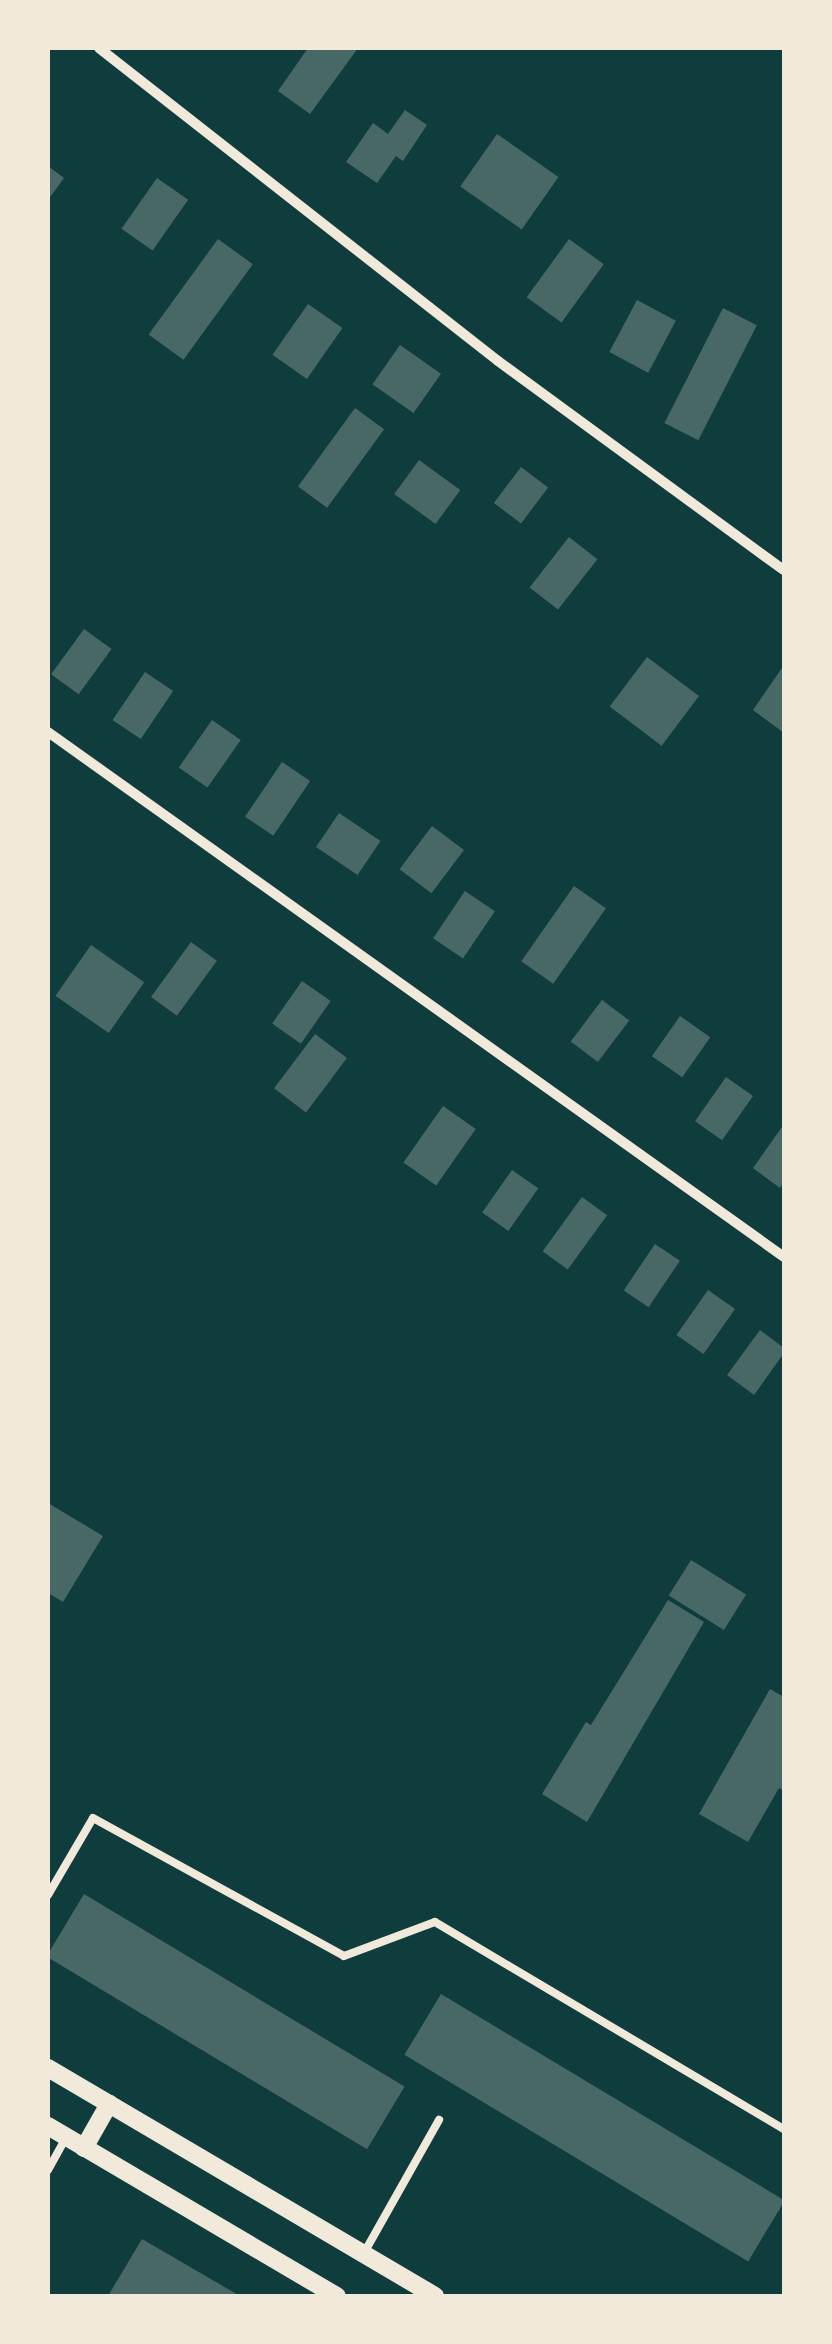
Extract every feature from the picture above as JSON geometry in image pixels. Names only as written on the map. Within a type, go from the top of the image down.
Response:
[{"type":"street","points":[[98,48],[498,361],[784,570]]},
{"type":"street","points":[[48,732],[784,1257]]},
{"type":"street","points":[[48,2068],[435,2296]]},
{"type":"street","points":[[84,2148],[109,2104]]},
{"type":"street","points":[[48,2126],[336,2296]]},
{"type":"lane","points":[[48,1895],[93,1818],[344,1956],[435,1922],[784,2129]]},
{"type":"lane","points":[[364,2253],[439,2120]]},
{"type":"lane","points":[[48,2170],[66,2138]]},
{"type":"building","points":[[308,48],[358,48],[310,114],[278,91]]},
{"type":"building","points":[[405,110],[427,125],[403,161],[396,156],[377,183],[346,162],[373,123],[388,134]]},
{"type":"building","points":[[497,134],[558,177],[522,229],[460,186]]},
{"type":"building","points":[[48,166],[64,178],[48,200]]},
{"type":"building","points":[[157,178],[188,200],[153,251],[121,229]]},
{"type":"building","points":[[218,239],[253,264],[183,360],[149,334]]},
{"type":"building","points":[[569,239],[604,264],[561,323],[527,297]]},
{"type":"building","points":[[637,300],[676,321],[648,373],[609,352]]},
{"type":"building","points":[[308,304],[342,328],[307,379],[272,355]]},
{"type":"building","points":[[723,308],[757,325],[698,440],[664,423]]},
{"type":"building","points":[[400,345],[441,374],[413,413],[372,384]]},
{"type":"building","points":[[355,408],[384,429],[327,508],[298,486]]},
{"type":"building","points":[[419,460],[460,490],[436,524],[394,494]]},
{"type":"building","points":[[521,467],[548,487],[521,523],[494,503]]},
{"type":"building","points":[[569,537],[597,559],[558,610],[530,587]]},
{"type":"building","points":[[84,629],[112,649],[79,694],[51,674]]},
{"type":"building","points":[[647,657],[699,696],[662,746],[610,707]]},
{"type":"building","points":[[784,665],[784,733],[753,710]]},
{"type":"building","points":[[145,672],[173,691],[141,739],[113,720]]},
{"type":"building","points":[[212,720],[241,740],[207,788],[179,768]]},
{"type":"building","points":[[282,762],[310,781],[273,836],[245,817]]},
{"type":"building","points":[[339,813],[380,841],[358,875],[316,847]]},
{"type":"building","points":[[432,826],[464,850],[431,893],[400,869]]},
{"type":"building","points":[[574,886],[606,908],[553,984],[521,961]]},
{"type":"building","points":[[465,891],[495,911],[463,958],[433,938]]},
{"type":"building","points":[[191,942],[217,961],[177,1016],[151,997]]},
{"type":"building","points":[[91,945],[144,982],[109,1033],[55,996]]},
{"type":"building","points":[[302,981],[331,1001],[301,1044],[272,1024]]},
{"type":"building","points":[[602,1000],[629,1020],[598,1062],[571,1042]]},
{"type":"building","points":[[680,1016],[710,1037],[682,1077],[652,1056]]},
{"type":"building","points":[[315,1034],[347,1058],[306,1112],[274,1088]]},
{"type":"building","points":[[726,1077],[753,1096],[722,1140],[695,1121]]},
{"type":"building","points":[[443,1106],[476,1129],[436,1185],[403,1163]]},
{"type":"building","points":[[784,1124],[784,1182],[780,1188],[753,1168]]},
{"type":"building","points":[[512,1170],[538,1188],[508,1231],[482,1213]]},
{"type":"building","points":[[582,1197],[607,1215],[568,1269],[543,1251]]},
{"type":"building","points":[[655,1244],[680,1261],[649,1307],[624,1290]]},
{"type":"building","points":[[708,1290],[735,1309],[703,1354],[676,1335]]},
{"type":"building","points":[[760,1330],[784,1348],[784,1353],[754,1395],[727,1375]]},
{"type":"building","points":[[48,1503],[103,1536],[63,1602],[48,1593]]},
{"type":"building","points":[[691,1560],[746,1594],[724,1630],[669,1596]]},
{"type":"building","points":[[668,1600],[704,1622],[587,1822],[542,1794],[586,1722],[591,1725]]},
{"type":"building","points":[[770,1689],[784,1697],[784,1791],[779,1788],[748,1842],[699,1814]]},
{"type":"building","points":[[84,1894],[405,2087],[367,2149],[48,1958]]},
{"type":"building","points":[[441,1994],[784,2200],[748,2261],[404,2055]]},
{"type":"building","points":[[142,2239],[240,2296],[108,2296]]}]
